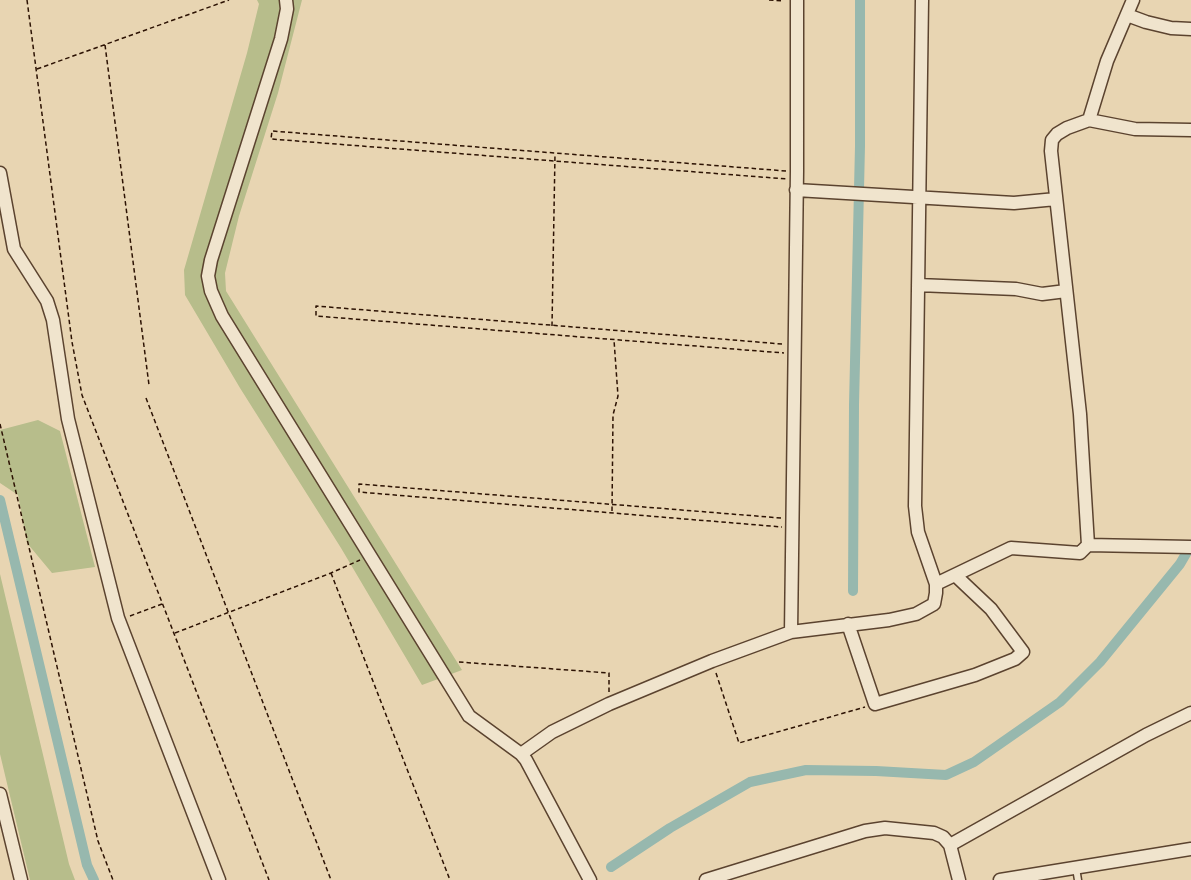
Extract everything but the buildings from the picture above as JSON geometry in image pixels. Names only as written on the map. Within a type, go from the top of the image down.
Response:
[{"type":"street","points":[[286,0],[287,9],[281,39],[211,260],[208,276],[211,291],[222,316],[469,716],[526,760],[590,880]]},
{"type":"street","points":[[521,754],[552,732],[609,704],[712,660],[791,632],[889,620],[916,614],[934,604],[936,584],[918,532],[915,506],[922,0]]},
{"type":"street","points":[[1089,120],[1107,61],[1133,0]]},
{"type":"street","points":[[791,632],[797,1]]},
{"type":"street","points":[[1127,15],[1171,28],[1191,29]]},
{"type":"street","points":[[1088,545],[1080,414],[1051,151],[1052,141],[1057,134],[1067,128],[1089,120],[1135,129],[1191,130]]},
{"type":"street","points":[[0,173],[14,249],[47,301],[53,320],[68,419],[118,618],[219,880]]},
{"type":"street","points":[[797,180],[838,192],[918,198],[1014,203],[1056,199]]},
{"type":"street","points":[[918,285],[1016,289],[1042,294],[1066,291]]},
{"type":"street","points":[[936,584],[1011,548],[1080,553],[1088,545],[1186,547]]},
{"type":"street","points":[[848,624],[875,704],[975,675],[1015,659],[1023,652],[991,609],[954,575]]},
{"type":"street","points":[[950,845],[1136,740],[1191,713]]},
{"type":"street","points":[[0,794],[21,880]]},
{"type":"street","points":[[706,880],[865,831],[885,828],[934,833],[944,837],[950,845],[959,880]]},
{"type":"street","points":[[1000,880],[1077,874],[1191,849]]},
{"type":"path","points":[[27,0],[73,351],[80,386],[268,880]]},
{"type":"path","points":[[36,70],[229,0]]},
{"type":"path","points":[[769,0],[797,1]]},
{"type":"path","points":[[105,45],[148,386]]},
{"type":"path","points":[[272,131],[555,153],[768,171],[797,180],[271,139],[272,131]]},
{"type":"path","points":[[552,326],[555,153]]},
{"type":"path","points":[[316,306],[552,326],[794,349],[614,339],[316,316],[316,306]]},
{"type":"path","points":[[612,513],[613,415],[618,396],[614,339]]},
{"type":"path","points":[[146,398],[331,880]]},
{"type":"path","points":[[0,424],[98,841],[112,880]]},
{"type":"path","points":[[359,484],[613,504],[792,523],[612,513],[359,492],[359,484]]},
{"type":"path","points":[[174,633],[331,573],[369,555]]},
{"type":"path","points":[[331,573],[450,880]]},
{"type":"path","points":[[118,618],[135,615],[163,604]]},
{"type":"path","points":[[712,660],[739,743],[875,704]]},
{"type":"path","points":[[459,662],[609,673],[609,704]]},
{"type":"green space","points":[[257,0],[302,0],[278,93],[239,216],[225,273],[226,291],[462,670],[422,685],[341,548],[240,388],[185,295],[184,270],[247,53],[259,4]]},
{"type":"green space","points":[[38,420],[60,431],[95,567],[52,573],[27,543],[18,495],[0,483],[0,430]]},
{"type":"green space","points":[[0,574],[69,864],[75,880],[30,880],[0,754]]},
{"type":"waterway","points":[[853,591],[860,0]]},
{"type":"waterway","points":[[0,500],[87,865],[94,880]]},
{"type":"waterway","points":[[611,867],[670,828],[750,782],[806,770],[946,775],[974,762],[1060,702],[1100,662],[1180,564],[1191,545]]}]
